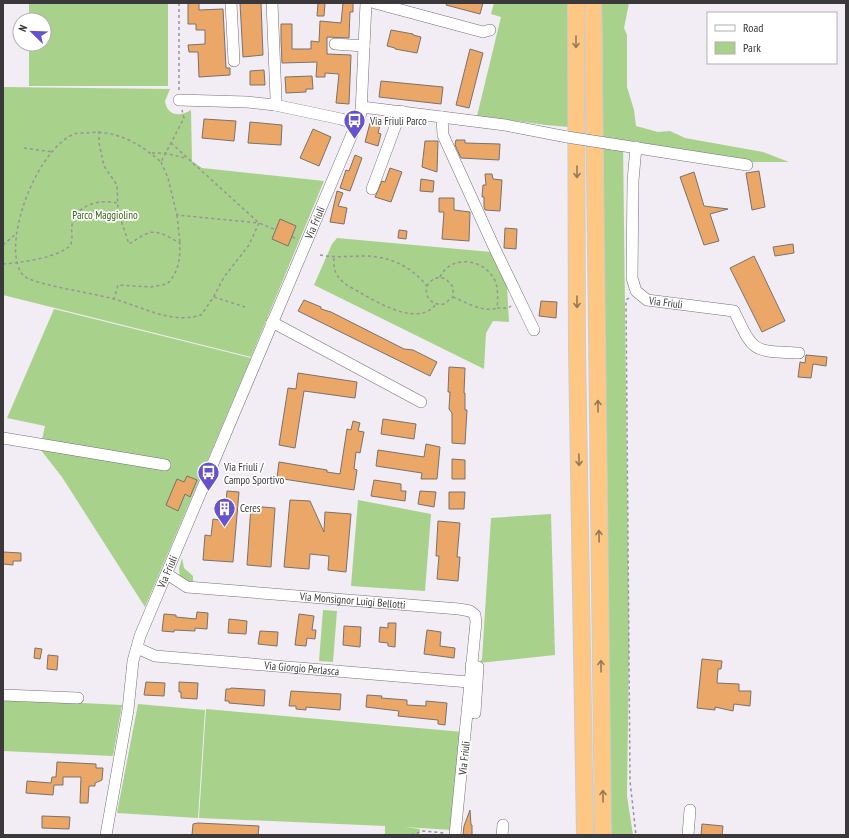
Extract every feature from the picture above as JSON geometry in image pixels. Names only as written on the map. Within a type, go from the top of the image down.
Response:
[{"type":"highway","points":[[576,3],[577,348],[585,835]]},
{"type":"highway","points":[[593,3],[603,835]]},
{"type":"street","points":[[231,3],[234,62]]},
{"type":"street","points":[[272,3],[276,98],[275,105]]},
{"type":"street","name":"Via Friuli","points":[[106,835],[128,710],[137,648],[362,107],[366,3]]},
{"type":"street","points":[[375,3],[483,32],[490,30]]},
{"type":"street","points":[[335,44],[364,46]]},
{"type":"street","points":[[179,100],[246,102],[275,105],[341,119],[356,124]]},
{"type":"street","points":[[362,107],[506,125],[567,137],[747,165]]},
{"type":"street","points":[[372,189],[401,111]]},
{"type":"street","points":[[442,118],[444,135],[534,330]]},
{"type":"street","name":"Via Friuli","points":[[636,147],[633,181],[632,278],[636,292],[647,300],[734,311],[748,341],[753,346],[767,351],[799,353]]},
{"type":"street","points":[[272,322],[421,402]]},
{"type":"street","points":[[3,438],[165,466]]},
{"type":"street","name":"Via Monsignor Luigi Bellotti","points":[[167,574],[187,587],[470,611],[475,615],[476,622],[469,682]]},
{"type":"street","name":"Via Giorgio Perlasca","points":[[137,648],[155,656],[469,682]]},
{"type":"street","points":[[457,834],[473,731],[478,667],[471,664]]},
{"type":"street","name":"Via Friuli","points":[[457,834],[467,730],[469,682]]},
{"type":"street","points":[[3,695],[78,698]]},
{"type":"street","points":[[688,835],[690,810]]},
{"type":"path","points":[[161,162],[184,118],[179,100],[179,3]]},
{"type":"path","points":[[99,131],[102,161],[117,185],[117,203],[122,226],[129,244],[147,233],[153,232],[160,233],[180,243]]},
{"type":"path","points":[[114,299],[118,285],[151,287],[167,284],[177,272],[180,243],[177,215],[168,178],[161,162],[150,153],[125,139],[99,131],[74,134],[53,152],[32,182],[26,197],[18,233],[17,263],[21,273],[28,279],[114,299],[161,314],[184,318],[201,315],[214,297],[224,277],[249,245],[258,223]]},
{"type":"path","points":[[171,143],[258,223]]},
{"type":"path","points":[[24,148],[53,152]]},
{"type":"path","points":[[150,153],[166,153],[187,158]]},
{"type":"path","points":[[3,264],[17,263],[64,251],[71,244],[72,225],[81,210],[94,202],[107,200],[117,203]]},
{"type":"path","points":[[177,215],[258,223],[276,230]]},
{"type":"path","points":[[3,245],[18,233]]},
{"type":"path","points":[[320,255],[334,258],[366,256],[399,263],[410,268],[427,286]]},
{"type":"path","points":[[334,258],[333,266],[340,280],[401,313],[412,315],[432,309],[436,304]]},
{"type":"path","points":[[440,277],[442,272],[455,263],[464,261],[481,265],[487,270],[496,283],[497,308]]},
{"type":"path","points":[[440,277],[449,281],[453,287],[453,296],[444,304],[436,304],[430,300],[427,294],[427,286],[433,279],[440,277]]},
{"type":"path","points":[[636,292],[626,300],[630,782],[636,835]]},
{"type":"path","points":[[453,296],[482,309],[492,310],[497,308],[508,308],[519,298]]},
{"type":"path","points":[[214,297],[245,307]]},
{"type":"path","points":[[411,835],[423,831],[457,834]]},
{"type":"green space","points":[[29,3],[168,3],[168,86],[29,86],[29,52],[52,52],[52,12],[29,12]]},
{"type":"green space","points":[[494,3],[568,3],[568,127],[477,116],[501,17],[491,14]]},
{"type":"green space","points":[[602,3],[629,3],[624,28],[627,35],[627,87],[634,110],[636,126],[658,132],[670,131],[685,138],[763,152],[789,162],[719,162],[623,140],[629,647],[627,796],[633,835],[611,835],[606,501]]},
{"type":"green space","name":"Parco Maggiolino","points":[[3,87],[170,89],[165,101],[168,110],[175,114],[183,114],[191,110],[192,161],[202,168],[324,181],[251,357],[3,295]]},
{"type":"green space","points":[[337,238],[491,252],[507,286],[509,322],[493,321],[486,333],[484,369],[314,285],[332,244]]},
{"type":"green space","points":[[54,309],[251,358],[145,607],[62,477],[40,449],[45,426],[7,418]]},
{"type":"green space","points":[[358,500],[431,514],[425,591],[351,586]]},
{"type":"green space","points":[[551,514],[555,655],[479,663],[482,659],[491,518]]},
{"type":"green space","points":[[182,558],[184,568],[193,576],[193,583],[180,577],[179,569]]},
{"type":"green space","points":[[323,610],[337,611],[333,662],[319,661]]},
{"type":"green space","points":[[3,699],[122,705],[113,756],[3,751]]},
{"type":"green space","points":[[138,704],[205,710],[198,818],[117,813]]},
{"type":"green space","points":[[206,709],[463,732],[453,830],[404,827],[420,829],[419,835],[385,835],[385,826],[199,818]]},
{"type":"building","points":[[188,3],[199,3],[199,10],[223,9],[226,68],[230,68],[230,75],[199,77],[198,52],[189,52],[188,45],[205,44],[205,30],[196,30],[196,24],[188,24]]},
{"type":"building","points":[[240,3],[261,3],[263,55],[243,57]]},
{"type":"building","points":[[318,3],[325,3],[324,16],[317,16]]},
{"type":"building","points":[[343,3],[353,3],[353,12],[350,12],[349,38],[327,37],[327,54],[351,55],[349,104],[336,103],[339,74],[325,73],[325,77],[316,77],[317,62],[282,63],[281,24],[292,24],[292,49],[311,49],[311,41],[319,42],[320,21],[341,23]]},
{"type":"building","points":[[447,3],[483,3],[480,14],[446,5]]},
{"type":"building","points":[[391,30],[421,37],[417,53],[387,46]]},
{"type":"building","points":[[470,49],[483,53],[469,108],[456,105]]},
{"type":"building","points":[[264,70],[265,85],[250,85],[250,71]]},
{"type":"building","points":[[312,76],[313,89],[306,89],[306,92],[286,93],[285,77]]},
{"type":"building","points":[[381,81],[443,87],[441,104],[379,97]]},
{"type":"building","points":[[204,119],[236,121],[234,141],[202,138]]},
{"type":"building","points":[[250,122],[282,125],[281,145],[248,143]]},
{"type":"building","points":[[370,123],[380,125],[378,133],[381,134],[378,146],[365,142]]},
{"type":"building","points":[[313,129],[331,137],[319,166],[300,158]]},
{"type":"building","points":[[456,140],[465,140],[465,143],[500,144],[499,160],[461,158],[455,145]]},
{"type":"building","points":[[425,141],[438,141],[437,172],[422,167]]},
{"type":"building","points":[[355,155],[362,158],[350,191],[340,188],[346,170],[349,171]]},
{"type":"building","points":[[390,168],[402,172],[391,202],[375,197],[382,181],[385,182]]},
{"type":"building","points":[[759,171],[765,207],[752,210],[746,173]]},
{"type":"building","points":[[694,172],[704,206],[728,209],[710,214],[719,241],[704,245],[680,177]]},
{"type":"building","points":[[485,174],[492,174],[493,179],[502,180],[500,211],[485,210],[484,197],[482,197],[483,185],[486,185]]},
{"type":"building","points":[[421,179],[434,181],[433,192],[420,191]]},
{"type":"building","points":[[337,191],[343,193],[338,206],[347,208],[344,224],[330,222]]},
{"type":"building","points":[[439,198],[454,198],[454,210],[470,212],[469,241],[442,239],[444,212],[439,212]]},
{"type":"building","points":[[280,219],[296,226],[288,246],[272,239]]},
{"type":"building","points":[[505,228],[517,229],[516,249],[504,248]]},
{"type":"building","points":[[399,230],[407,231],[406,239],[398,238]]},
{"type":"building","points":[[793,244],[794,253],[775,256],[773,247]]},
{"type":"building","points":[[754,256],[785,321],[762,332],[730,268]]},
{"type":"building","points":[[304,300],[404,349],[413,350],[437,362],[430,376],[298,311]]},
{"type":"building","points":[[541,301],[557,302],[556,318],[539,316]]},
{"type":"building","points":[[806,355],[827,357],[826,366],[813,364],[811,378],[798,377],[800,362],[805,363]]},
{"type":"building","points":[[449,367],[465,368],[464,393],[465,410],[467,410],[465,444],[452,443],[452,413],[449,409],[450,392],[448,392]]},
{"type":"building","points":[[298,373],[357,382],[355,398],[304,391],[295,448],[279,445],[288,388],[296,389]]},
{"type":"building","points":[[383,419],[416,424],[414,439],[381,434]]},
{"type":"building","points":[[353,421],[360,423],[358,431],[364,432],[360,453],[356,452],[354,469],[357,470],[354,490],[277,478],[279,462],[327,470],[327,472],[340,474],[347,429],[351,430]]},
{"type":"building","points":[[426,444],[440,447],[437,479],[421,479],[422,473],[376,466],[378,450],[424,457]]},
{"type":"building","points":[[452,459],[465,460],[465,479],[452,479]]},
{"type":"building","points":[[187,476],[197,480],[190,497],[185,494],[178,511],[166,505],[177,479],[184,482]]},
{"type":"building","points":[[374,480],[401,484],[401,491],[406,491],[405,501],[371,496]]},
{"type":"building","name":"Ceres","points":[[227,491],[239,492],[233,562],[203,560],[205,535],[211,536],[213,519],[219,520],[220,502],[226,502]]},
{"type":"building","points":[[420,491],[436,492],[434,507],[418,504]]},
{"type":"building","points":[[449,492],[465,492],[464,509],[449,509]]},
{"type":"building","points":[[290,500],[310,501],[324,532],[325,512],[351,514],[346,572],[328,570],[329,556],[310,554],[309,569],[284,567]]},
{"type":"building","points":[[251,506],[275,508],[271,567],[247,565]]},
{"type":"building","points":[[438,521],[460,523],[457,557],[460,557],[458,581],[437,579],[439,556],[436,556]]},
{"type":"building","points":[[3,552],[21,553],[21,561],[13,561],[13,565],[3,564]]},
{"type":"building","points":[[197,612],[208,613],[207,629],[195,628],[195,631],[174,630],[174,632],[162,631],[164,614],[196,619]]},
{"type":"building","points":[[299,614],[314,616],[312,630],[316,630],[315,639],[307,638],[306,646],[295,645]]},
{"type":"building","points":[[229,619],[247,621],[246,634],[228,633]]},
{"type":"building","points":[[388,623],[396,623],[395,647],[388,646],[388,643],[379,642],[380,627],[388,628]]},
{"type":"building","points":[[344,626],[361,627],[360,647],[343,645]]},
{"type":"building","points":[[427,630],[441,632],[440,646],[455,648],[454,658],[424,654]]},
{"type":"building","points":[[260,631],[278,632],[277,646],[258,644]]},
{"type":"building","points":[[35,648],[42,649],[40,659],[34,658]]},
{"type":"building","points":[[48,655],[58,656],[57,670],[47,669]]},
{"type":"building","points":[[702,659],[722,661],[721,669],[718,669],[717,683],[739,684],[739,691],[751,691],[750,706],[734,704],[733,711],[715,707],[715,710],[697,708]]},
{"type":"building","points":[[146,682],[165,683],[164,696],[144,695]]},
{"type":"building","points":[[179,682],[198,683],[197,699],[181,698],[181,692],[179,692]]},
{"type":"building","points":[[226,689],[265,690],[264,706],[229,703],[229,701],[225,701]]},
{"type":"building","points":[[291,691],[341,694],[340,710],[306,707],[306,710],[296,709],[296,706],[289,706]]},
{"type":"building","points":[[367,695],[382,696],[381,698],[407,700],[407,705],[426,706],[426,701],[447,703],[445,725],[438,724],[438,720],[398,716],[399,711],[366,707]]},
{"type":"building","points":[[57,762],[96,764],[96,768],[103,768],[102,780],[95,783],[95,786],[89,786],[88,803],[80,803],[81,777],[63,777],[63,785],[54,785],[53,795],[26,793],[27,781],[51,783],[52,777],[56,777]]},
{"type":"building","points":[[470,810],[472,835],[463,835],[464,826]]},
{"type":"building","points":[[42,816],[70,817],[69,829],[42,828]]},
{"type":"building","points":[[193,824],[259,826],[258,835],[192,835]]},
{"type":"building","points":[[702,824],[723,826],[722,835],[701,835]]},
{"type":"place","name":"Via Friuli Parco","points":[[355,140]]},
{"type":"place","name":"Via Friuli / Campo Sportivo","points":[[209,492]]},
{"type":"place","name":"Ceres","points":[[224,528]]}]
